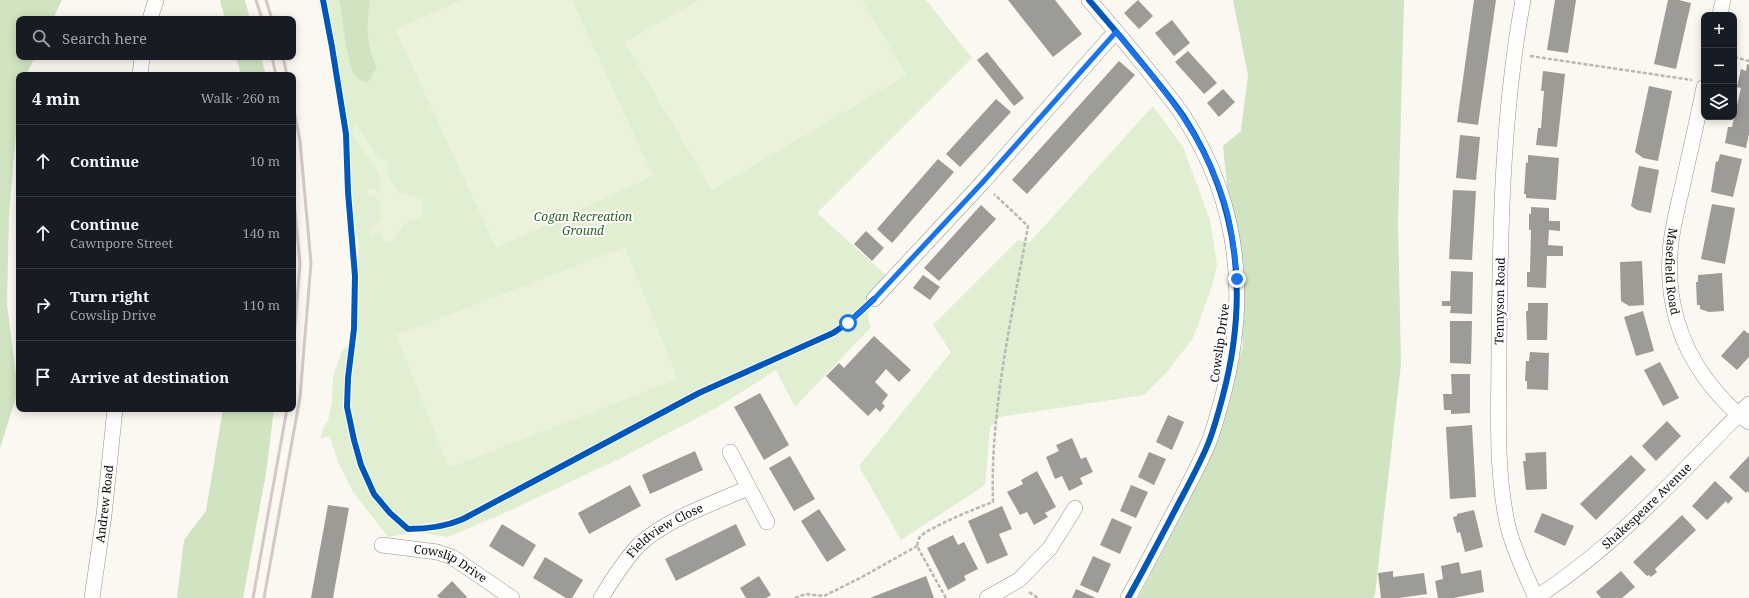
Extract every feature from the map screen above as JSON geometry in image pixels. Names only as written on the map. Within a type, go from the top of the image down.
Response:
[{"type":"street","points":[[151,16],[156,0]]},
{"type":"street","name":"Cowslip Drive","points":[[1089,0],[1175,104],[1202,148],[1215,176],[1225,205],[1234,246],[1237,279],[1238,296],[1232,355],[1227,381],[1215,424],[1200,462],[1128,598]]},
{"type":"street","name":"Tennyson Road","points":[[1523,0],[1514,53],[1506,140],[1502,208],[1498,433],[1500,475],[1508,528],[1517,554],[1536,598]]},
{"type":"street","points":[[1721,12],[1723,0]]},
{"type":"street","points":[[874,299],[982,183],[1116,32]]},
{"type":"street","points":[[140,72],[142,60]]},
{"type":"street","name":"Masefield Road","points":[[1700,84],[1670,253],[1672,298],[1676,319],[1685,345],[1696,366],[1712,387],[1744,418]]},
{"type":"street","name":"Shakespeare Avenue","points":[[1536,598],[1577,569],[1612,539],[1744,418],[1749,404]]},
{"type":"street","name":"Andrew Road","points":[[92,598],[104,515],[115,412]]},
{"type":"street","points":[[730,452],[767,522]]},
{"type":"street","name":"Fieldview Close","points":[[601,598],[626,561],[638,546],[652,534],[669,524],[748,488]]},
{"type":"street","points":[[987,598],[1018,580],[1050,548],[1075,508]]},
{"type":"street","name":"Cowslip Drive","points":[[382,544],[437,552],[452,557],[503,596]]},
{"type":"path","points":[[1514,53],[1700,84]]},
{"type":"path","points":[[1737,58],[1749,61]]},
{"type":"path","points":[[795,598],[806,594],[825,597],[917,546],[920,536],[926,532],[962,514],[993,502],[992,476],[995,420],[1028,226],[982,183]]},
{"type":"path","points":[[413,529],[429,529]]},
{"type":"path","points":[[917,546],[946,598]]},
{"type":"green space","points":[[0,0],[62,0],[54,16],[16,16],[16,60],[34,60],[28,72],[16,72],[16,132],[9,214],[7,305],[16,375],[16,397],[0,448]]},
{"type":"green space","points":[[220,0],[245,0],[249,16],[224,16]]},
{"type":"green space","name":"Cogan Recreation Ground","points":[[318,0],[926,0],[972,58],[817,213],[887,276],[871,299],[868,313],[871,327],[795,407],[776,370],[718,407],[623,457],[511,510],[448,537],[416,532],[388,537],[353,492],[340,466],[329,436],[320,439],[323,428],[328,421],[332,401],[333,376],[342,352],[354,337],[358,316],[357,297],[352,275],[358,265],[359,240],[350,227],[345,200],[344,180],[346,155],[344,132],[337,103],[337,79]]},
{"type":"green space","points":[[339,0],[370,0],[368,34],[373,59],[377,67],[368,82],[359,79],[354,73],[351,65]]},
{"type":"green space","points":[[462,0],[572,0],[653,176],[496,248],[395,29]]},
{"type":"green space","points":[[699,0],[862,0],[907,75],[712,190],[624,42]]},
{"type":"green space","points":[[1233,0],[1404,0],[1398,223],[1401,364],[1375,595],[1373,598],[1138,598],[1180,518],[1212,452],[1243,345],[1223,146],[1241,131],[1248,75]]},
{"type":"green space","points":[[237,60],[262,60],[265,72],[240,72]]},
{"type":"green space","points":[[1153,106],[1183,147],[1210,220],[1217,265],[1211,289],[1193,338],[1167,372],[1144,395],[1000,417],[990,427],[985,485],[901,540],[859,466],[951,352],[933,325],[1018,240],[1030,242]]},
{"type":"green space","points":[[355,123],[379,159],[388,159],[388,176],[399,192],[423,200],[423,216],[405,223],[392,244],[383,241],[382,232],[371,236],[367,230],[379,221],[381,214],[379,199],[367,195],[369,188],[380,191],[379,173],[351,132]]},
{"type":"green space","points":[[625,247],[678,379],[449,468],[396,335]]},
{"type":"green space","points":[[222,412],[274,412],[266,473],[243,598],[177,598],[184,540],[206,511]]},
{"type":"building","points":[[1008,0],[1055,0],[1082,34],[1053,57]]},
{"type":"building","points":[[1138,0],[1153,16],[1139,29],[1124,13]]},
{"type":"building","points":[[1474,0],[1496,0],[1478,125],[1457,122]]},
{"type":"building","points":[[1555,0],[1576,0],[1568,53],[1547,50]]},
{"type":"building","points":[[1668,0],[1679,0],[1691,3],[1676,69],[1654,64]]},
{"type":"building","points":[[1172,20],[1190,43],[1174,56],[1155,33]]},
{"type":"building","points":[[1188,51],[1217,83],[1204,94],[1175,62]]},
{"type":"building","points":[[987,52],[1024,98],[1014,106],[977,60]]},
{"type":"building","points":[[1119,61],[1135,75],[1027,194],[1012,180]]},
{"type":"building","points":[[1747,64],[1749,65],[1749,134],[1746,148],[1725,143],[1728,127],[1732,127],[1734,120],[1737,120],[1737,105],[1741,88],[1737,87],[1741,69],[1746,71]]},
{"type":"building","points":[[1543,71],[1565,74],[1557,147],[1536,145],[1538,128],[1541,128],[1544,91],[1541,91]]},
{"type":"building","points":[[1649,86],[1672,91],[1658,161],[1643,158],[1635,152]]},
{"type":"building","points":[[1223,89],[1235,102],[1219,117],[1207,103]]},
{"type":"building","points":[[996,99],[1011,112],[960,167],[946,154]]},
{"type":"building","points":[[1460,135],[1480,137],[1476,180],[1456,178]]},
{"type":"building","points":[[1720,154],[1742,159],[1733,197],[1711,192],[1716,161],[1718,162]]},
{"type":"building","points":[[1528,155],[1559,158],[1556,200],[1526,198],[1526,194],[1524,194],[1526,162],[1528,163]]},
{"type":"building","points":[[938,159],[954,172],[892,243],[877,229]]},
{"type":"building","points":[[1639,166],[1659,170],[1651,213],[1637,210],[1631,206]]},
{"type":"building","points":[[1453,190],[1476,191],[1472,260],[1449,259]]},
{"type":"building","points":[[1712,204],[1735,208],[1725,264],[1701,259]]},
{"type":"building","points":[[981,205],[996,219],[939,281],[924,268]]},
{"type":"building","points":[[1531,207],[1549,208],[1549,221],[1560,221],[1560,231],[1549,230],[1548,245],[1563,246],[1563,256],[1547,256],[1546,288],[1527,287],[1527,272],[1530,272],[1531,230],[1529,230],[1529,214],[1531,214]]},
{"type":"building","points":[[866,231],[884,248],[872,261],[854,244]]},
{"type":"building","points":[[1642,261],[1644,305],[1629,306],[1621,301],[1620,262]]},
{"type":"building","points":[[1451,271],[1473,272],[1472,314],[1450,313],[1451,306],[1442,306],[1442,301],[1450,301]]},
{"type":"building","points":[[1722,273],[1724,311],[1709,312],[1700,309],[1700,305],[1697,305],[1696,282],[1698,282],[1698,275]]},
{"type":"building","points":[[923,275],[940,287],[930,300],[913,288]]},
{"type":"building","points":[[1528,303],[1548,303],[1547,340],[1527,340],[1526,311],[1528,311]]},
{"type":"building","points":[[1643,311],[1654,351],[1636,356],[1624,317]]},
{"type":"building","points":[[1450,321],[1472,321],[1471,364],[1450,363]]},
{"type":"building","points":[[1744,330],[1749,334],[1749,357],[1737,370],[1721,356]]},
{"type":"building","points":[[874,336],[911,370],[899,382],[886,369],[875,382],[888,395],[882,403],[885,406],[880,412],[876,408],[868,416],[826,376],[839,363],[844,368]]},
{"type":"building","points":[[1530,352],[1549,353],[1548,390],[1527,389],[1527,381],[1525,381],[1526,361],[1529,361]]},
{"type":"building","points":[[1660,362],[1679,398],[1663,406],[1644,370]]},
{"type":"building","points":[[1451,374],[1470,374],[1470,413],[1451,414],[1451,410],[1444,410],[1443,394],[1452,394]]},
{"type":"building","points":[[760,393],[789,445],[764,460],[734,407]]},
{"type":"building","points":[[1168,415],[1184,422],[1172,450],[1156,442]]},
{"type":"building","points":[[1667,421],[1681,436],[1656,461],[1642,446]]},
{"type":"building","points":[[1472,425],[1476,497],[1450,499],[1446,427]]},
{"type":"building","points":[[1072,438],[1081,459],[1086,457],[1093,472],[1080,478],[1083,484],[1069,491],[1062,476],[1055,479],[1046,457],[1059,451],[1056,445]]},
{"type":"building","points":[[695,451],[703,470],[650,494],[642,475]]},
{"type":"building","points":[[1149,452],[1166,459],[1154,485],[1138,477]]},
{"type":"building","points":[[1546,452],[1547,489],[1526,490],[1523,461],[1526,461],[1525,453]]},
{"type":"building","points":[[1631,455],[1646,470],[1596,520],[1580,504]]},
{"type":"building","points":[[790,456],[815,499],[794,511],[769,468]]},
{"type":"building","points":[[1749,456],[1749,493],[1747,491],[1746,493],[1729,477]]},
{"type":"building","points":[[1037,471],[1056,507],[1045,513],[1048,517],[1034,525],[1027,512],[1020,515],[1007,492],[1023,484],[1021,480]]},
{"type":"building","points":[[1715,481],[1733,498],[1728,504],[1726,501],[1707,520],[1692,506]]},
{"type":"building","points":[[630,485],[641,506],[589,534],[578,513]]},
{"type":"building","points":[[1131,485],[1148,492],[1136,518],[1120,511]]},
{"type":"building","points":[[328,505],[349,508],[333,598],[311,598]]},
{"type":"building","points":[[1002,506],[1012,529],[999,534],[1008,555],[987,564],[968,521]]},
{"type":"building","points":[[819,509],[846,550],[827,562],[801,521]]},
{"type":"building","points":[[1474,510],[1483,547],[1465,552],[1460,532],[1457,533],[1453,517],[1457,516],[1457,514]]},
{"type":"building","points":[[1542,513],[1574,526],[1565,546],[1534,532]]},
{"type":"building","points":[[1682,515],[1696,530],[1655,569],[1657,572],[1651,577],[1649,575],[1647,576],[1633,562]]},
{"type":"building","points":[[1112,518],[1132,527],[1120,554],[1100,545]]},
{"type":"building","points":[[502,524],[536,545],[523,567],[489,546]]},
{"type":"building","points":[[736,524],[746,545],[676,581],[665,559]]},
{"type":"building","points":[[953,535],[958,545],[964,542],[978,569],[964,576],[966,580],[948,590],[927,548]]},
{"type":"building","points":[[1093,556],[1111,564],[1098,593],[1080,585]]},
{"type":"building","points":[[545,557],[583,580],[572,598],[566,598],[533,578]]},
{"type":"building","points":[[1459,562],[1461,574],[1481,570],[1484,592],[1453,598],[1438,598],[1435,581],[1443,579],[1441,566]]},
{"type":"building","points":[[1393,571],[1393,577],[1424,573],[1427,594],[1399,598],[1381,598],[1378,573]]},
{"type":"building","points":[[1621,571],[1635,587],[1622,598],[1601,598],[1596,592]]},
{"type":"building","points":[[759,576],[771,595],[766,598],[746,598],[740,588]]},
{"type":"building","points":[[926,576],[934,598],[870,598]]},
{"type":"building","points":[[452,581],[467,597],[466,598],[440,598],[437,596]]},
{"type":"building","points":[[1076,589],[1096,598],[1072,598]]},
{"type":"railway","points":[[256,0],[261,16]]},
{"type":"railway","points":[[266,0],[271,16]]},
{"type":"railway","points":[[273,60],[275,72]]},
{"type":"railway","points":[[284,60],[286,72]]},
{"type":"railway","points":[[264,598],[300,397],[311,263],[300,141],[296,120]]},
{"type":"railway","points":[[296,221],[300,264],[296,313]]},
{"type":"railway","points":[[253,598],[286,412]]},
{"type":"cycle path","points":[[323,0],[346,134],[348,192],[355,276],[354,329],[348,378],[347,407],[361,465],[374,494],[390,513],[408,529],[436,527],[463,519],[699,393],[833,333],[848,323],[874,299]]},
{"type":"cycle path","points":[[1089,0],[1172,100],[1184,117],[1203,150],[1217,184],[1228,218],[1234,254],[1237,289],[1235,325],[1230,362],[1222,399],[1212,433],[1193,476],[1128,598]]},
{"type":"route","points":[[848,323],[874,299],[982,183],[1116,32],[1184,116],[1202,148],[1215,176],[1225,205],[1234,246],[1237,279]]}]
